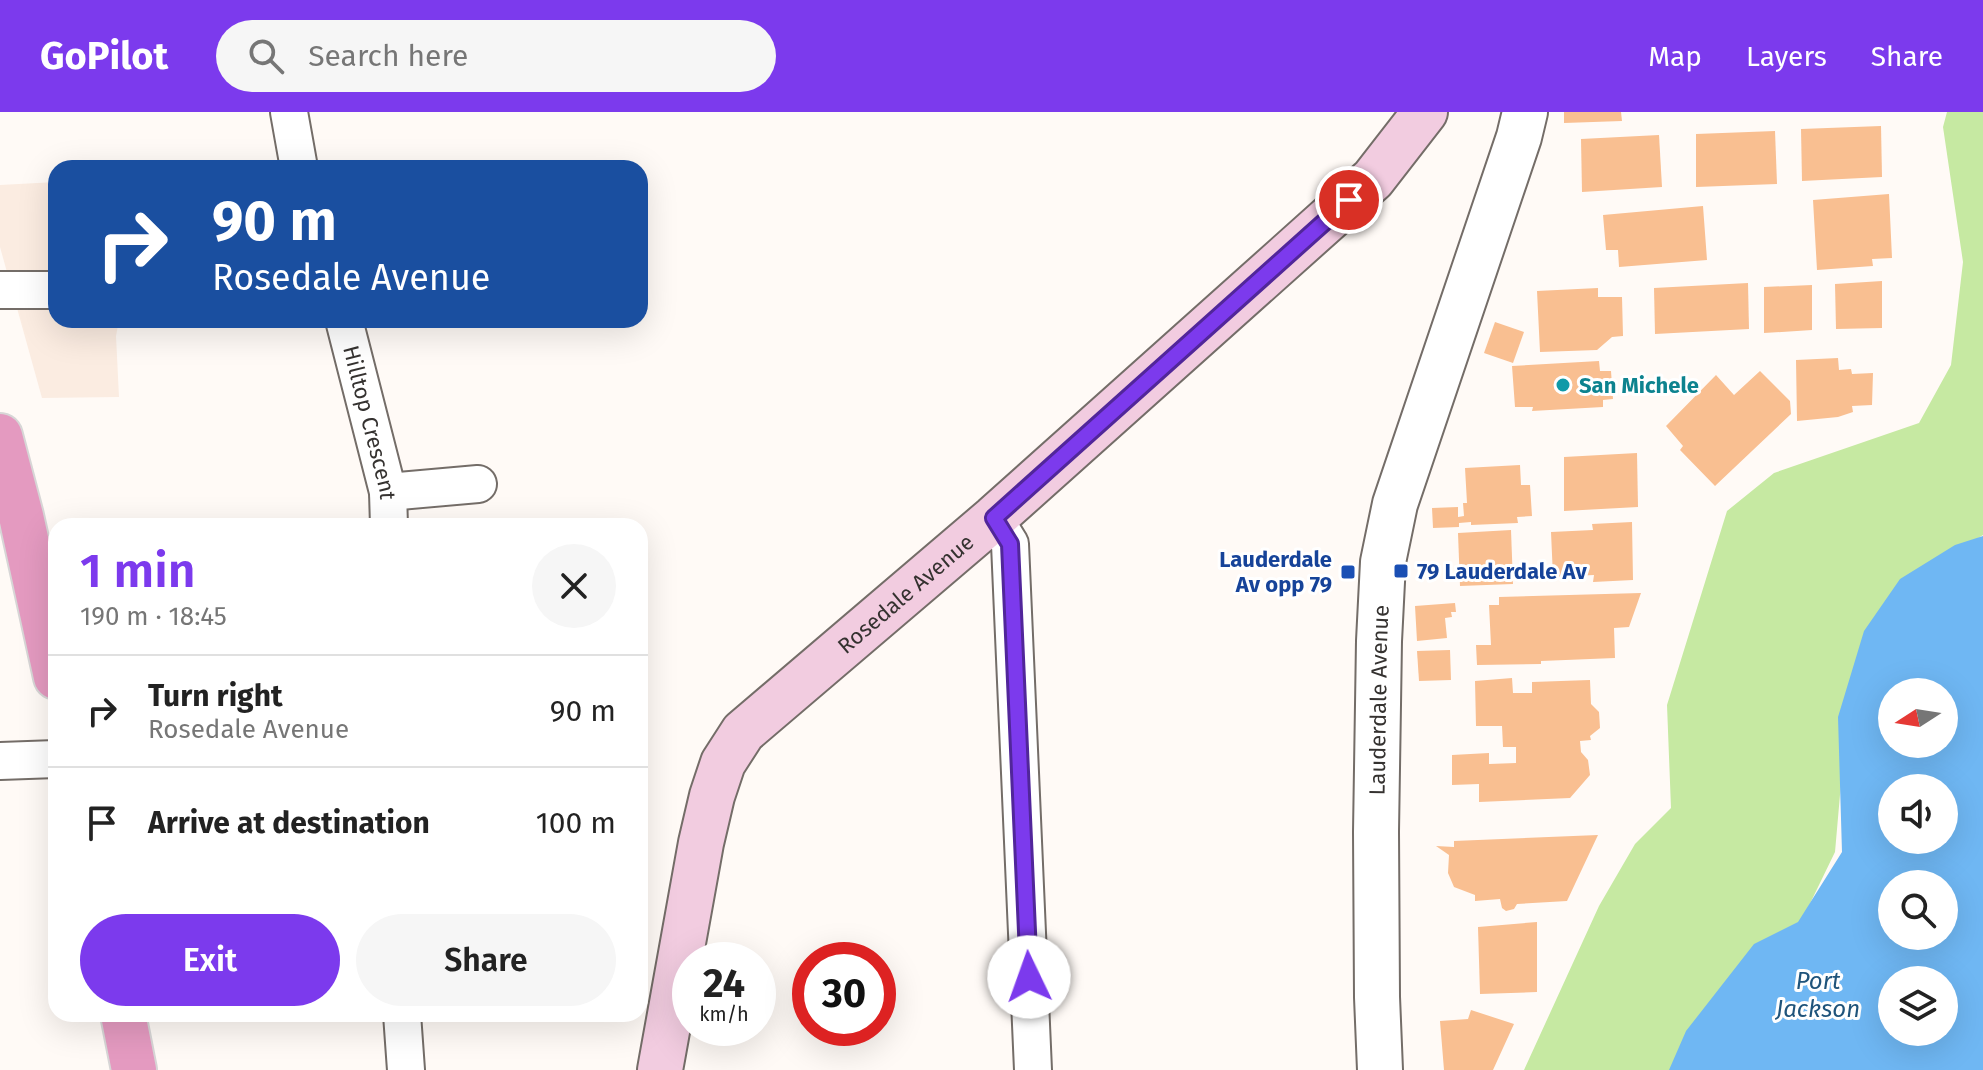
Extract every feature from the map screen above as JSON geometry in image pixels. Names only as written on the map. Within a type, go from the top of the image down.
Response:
[{"type":"main road","name":"Rosedale Avenue","points":[[660,1070],[701,843],[723,763],[743,732],[994,518],[1373,179],[1425,112]]},
{"type":"main road","points":[[0,436],[48,640]]},
{"type":"main road","points":[[125,1022],[134,1070]]},
{"type":"street","points":[[289,112],[298,160]]},
{"type":"street","name":"Lauderdale Avenue","points":[[1380,1070],[1376,832],[1383,562],[1395,504],[1525,112]]},
{"type":"street","points":[[0,290],[48,290]]},
{"type":"street","name":"Hilltop Crescent","points":[[346,328],[389,509]]},
{"type":"street","points":[[389,509],[478,484]]},
{"type":"street","points":[[994,518],[1010,544],[1033,1070]]},
{"type":"street","points":[[0,761],[48,759]]},
{"type":"street","points":[[403,1022],[406,1070]]},
{"type":"shaded area","points":[[48,182],[48,328],[118,328],[119,397],[42,398],[0,247],[0,185]]},
{"type":"green space","points":[[1947,112],[1983,112],[1983,535],[1891,594],[1842,772],[1835,852],[1802,920],[1692,1070],[1524,1070],[1599,906],[1635,844],[1671,808],[1667,705],[1727,511],[1774,473],[1919,423],[1951,365],[1963,262],[1943,127]]},
{"type":"water","name":"Port Jackson","points":[[1983,536],[1983,1070],[1669,1070],[1686,1031],[1754,944],[1798,922],[1842,852],[1838,717],[1864,631],[1900,579],[1955,545]]},
{"type":"building","points":[[1564,112],[1621,112],[1622,121],[1564,123]]},
{"type":"building","points":[[1881,126],[1882,177],[1802,181],[1801,129]]},
{"type":"building","points":[[1775,131],[1777,184],[1696,187],[1696,134]]},
{"type":"building","points":[[1659,135],[1662,187],[1582,192],[1581,139]]},
{"type":"building","points":[[1889,194],[1892,258],[1872,259],[1873,266],[1817,270],[1813,200]]},
{"type":"building","points":[[1703,206],[1707,260],[1619,267],[1618,250],[1606,250],[1603,215]]},
{"type":"building","points":[[1882,281],[1882,328],[1836,329],[1835,284]]},
{"type":"building","points":[[1748,283],[1749,329],[1655,334],[1654,288]]},
{"type":"building","points":[[1812,285],[1812,330],[1764,333],[1764,287]]},
{"type":"building","points":[[1598,288],[1598,297],[1622,297],[1623,336],[1612,337],[1597,350],[1540,352],[1537,291]]},
{"type":"building","points":[[1495,322],[1524,332],[1513,363],[1484,353]]},
{"type":"building","points":[[1838,358],[1839,370],[1851,369],[1852,374],[1873,373],[1872,405],[1852,406],[1853,412],[1838,417],[1797,421],[1796,360]]},
{"type":"building","name":"San Michele","points":[[1599,361],[1600,371],[1611,371],[1613,399],[1603,400],[1603,407],[1532,411],[1533,407],[1515,407],[1512,366]]},
{"type":"building","points":[[1760,371],[1790,401],[1791,414],[1715,486],[1680,450],[1683,446],[1666,426],[1716,375],[1734,395]]},
{"type":"building","points":[[1637,453],[1638,507],[1564,511],[1564,457]]},
{"type":"building","points":[[1520,465],[1521,485],[1530,485],[1532,516],[1517,517],[1518,523],[1471,525],[1471,522],[1459,523],[1459,527],[1433,528],[1432,508],[1458,507],[1458,517],[1464,516],[1463,503],[1467,503],[1465,468]]},
{"type":"building","points":[[1632,522],[1633,580],[1593,582],[1594,575],[1553,577],[1551,532],[1593,530],[1592,524]]},
{"type":"building","points":[[1511,530],[1513,584],[1460,586],[1458,533]]},
{"type":"building","points":[[1641,593],[1629,627],[1614,628],[1615,658],[1477,665],[1476,645],[1491,645],[1489,605],[1499,605],[1499,597]]},
{"type":"building","points":[[1455,603],[1456,612],[1451,612],[1452,617],[1445,618],[1447,638],[1417,641],[1415,606]]},
{"type":"building","points":[[1450,650],[1451,680],[1419,681],[1417,651]]},
{"type":"building","points":[[1512,678],[1513,693],[1532,693],[1532,682],[1590,680],[1591,704],[1599,712],[1600,728],[1590,736],[1591,740],[1580,741],[1590,775],[1570,798],[1479,802],[1479,784],[1452,785],[1452,755],[1489,753],[1489,764],[1516,763],[1516,747],[1503,747],[1502,726],[1476,726],[1475,681]]},
{"type":"building","points":[[1598,835],[1567,901],[1517,904],[1514,909],[1506,911],[1500,899],[1475,901],[1475,895],[1454,887],[1448,873],[1449,855],[1436,846],[1454,847],[1454,841]]},
{"type":"building","points":[[1537,922],[1537,992],[1480,994],[1478,927]]},
{"type":"building","points":[[1471,1010],[1514,1024],[1493,1070],[1444,1070],[1440,1021],[1468,1019]]},
{"type":"place","name":"San Michele","points":[[1563,385]]},
{"type":"place","name":"79 Lauderdale Av","points":[[1401,571]]},
{"type":"place","name":"Lauderdale Av opp 79","points":[[1348,572]]},
{"type":"route","points":[[1029,977],[1010,544],[994,518],[1349,200]]}]
